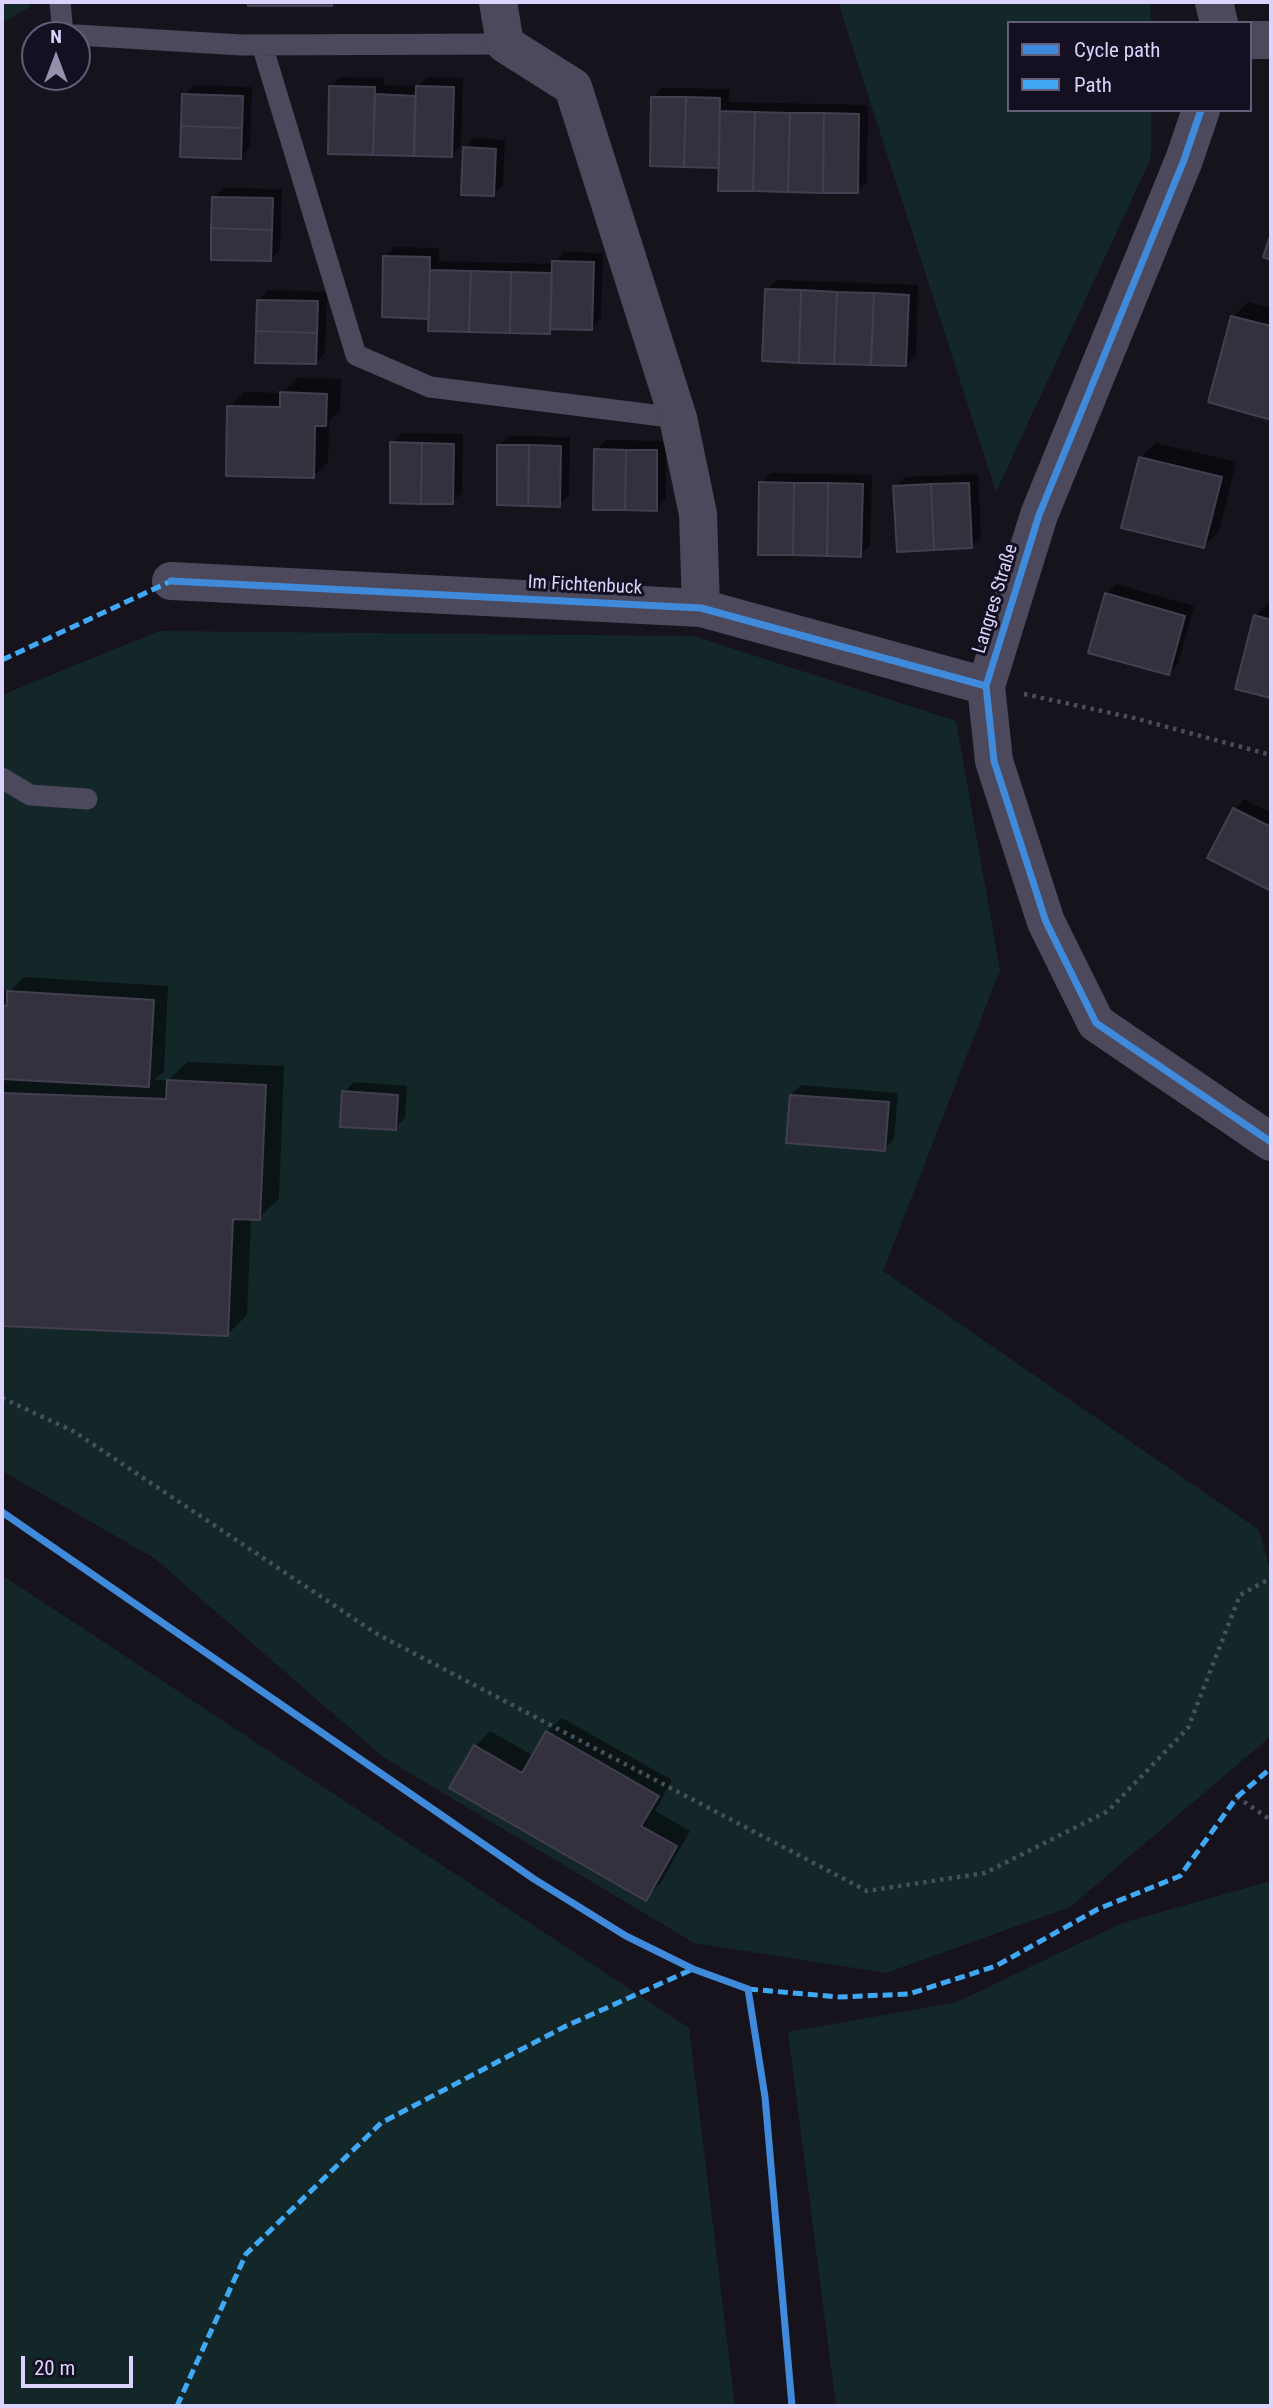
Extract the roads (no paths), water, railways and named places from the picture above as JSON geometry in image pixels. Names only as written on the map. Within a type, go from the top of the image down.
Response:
[{"type":"street","points":[[498,2],[505,44],[573,87],[678,418],[698,514],[701,608]]},
{"type":"street","points":[[1214,2],[1219,21]]},
{"type":"street","points":[[1252,40],[1271,40]]},
{"type":"street","name":"Langres Straße","points":[[1200,112],[1179,173],[1039,515],[986,686],[994,761],[1046,922],[1096,1023],[1271,1143]]},
{"type":"street","name":"Im Fichtenbuck","points":[[172,582],[701,608],[986,686]]},
{"type":"lane","points":[[61,2],[62,21]]},
{"type":"lane","points":[[91,36],[262,45],[505,44]]},
{"type":"lane","points":[[262,45],[356,355],[430,387],[678,418]]},
{"type":"lane","points":[[2,778],[30,795],[87,799]]}]
